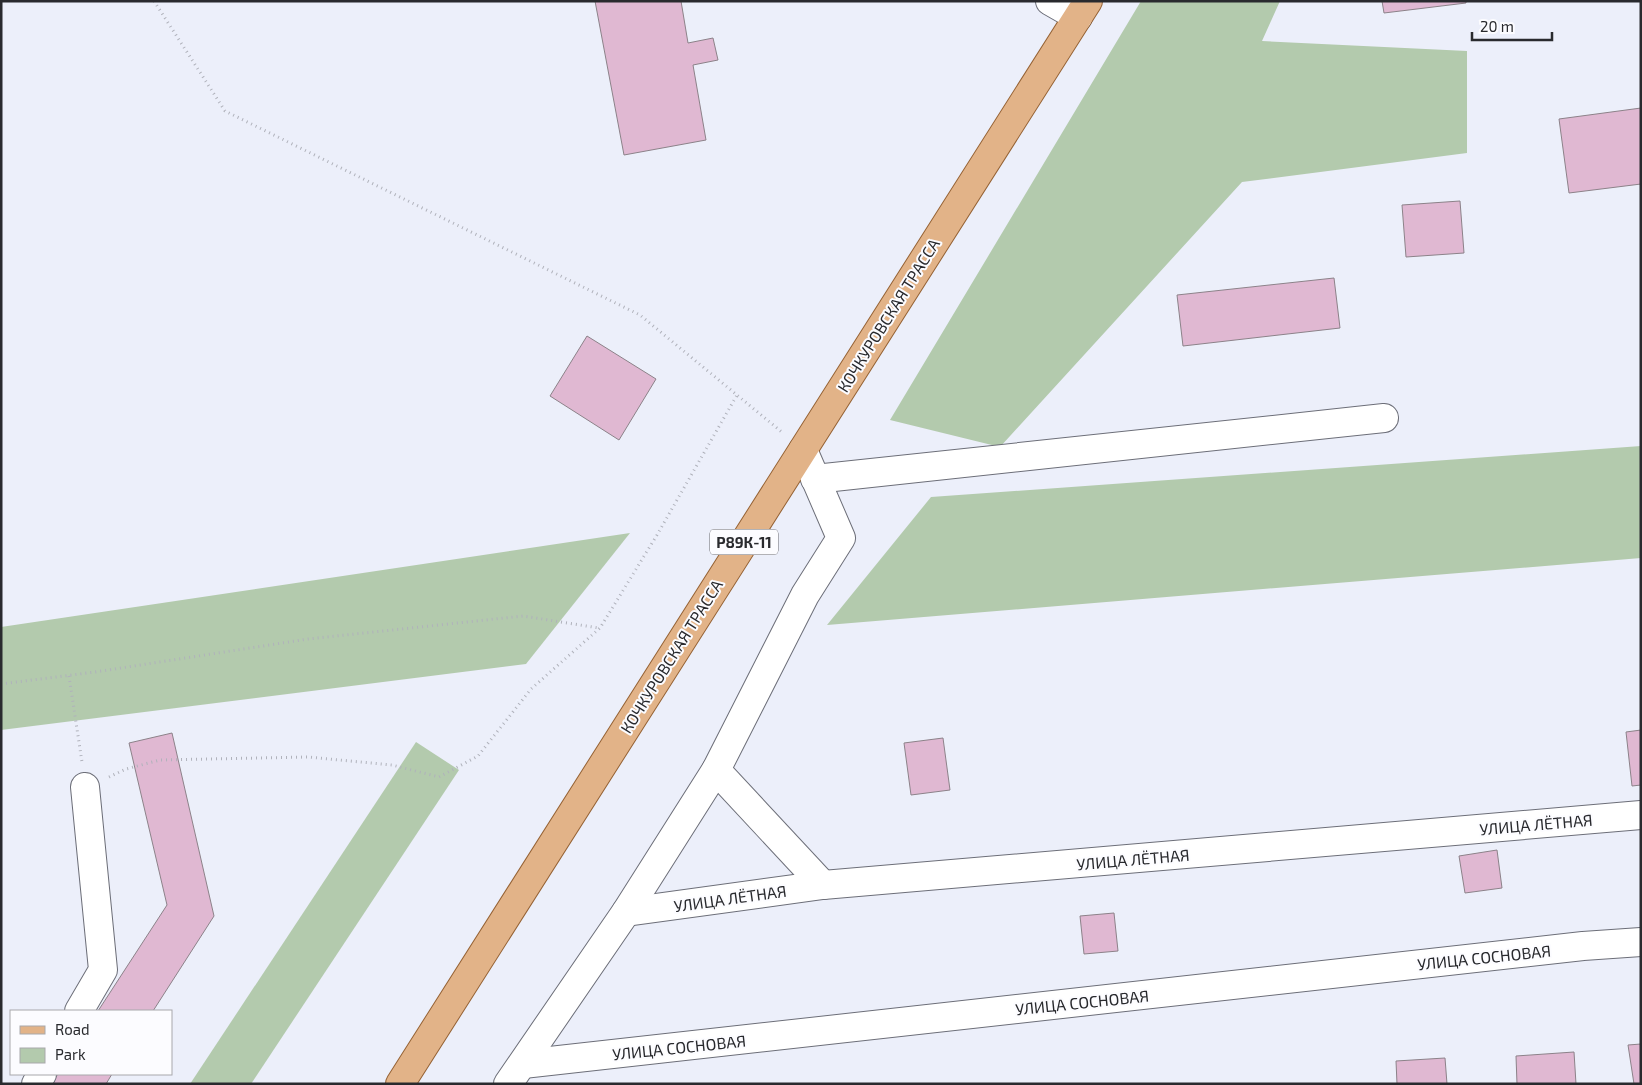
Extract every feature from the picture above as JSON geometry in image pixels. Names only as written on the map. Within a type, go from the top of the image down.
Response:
[{"type":"main road","name":"КОЧКУРОВСКАЯ ТРАССА","points":[[400,1084],[1083,9]]},
{"type":"lane","points":[[1050,1],[1083,9]]},
{"type":"lane","points":[[815,479],[1384,418]]},
{"type":"lane","points":[[516,1074],[626,912],[716,770],[805,595],[841,538],[802,450]]},
{"type":"lane","points":[[716,770],[824,885]]},
{"type":"lane","points":[[80,1010],[103,970],[85,787]]},
{"type":"lane","name":"УЛИЦА ЛЁТНАЯ","points":[[626,912],[824,885],[1641,816]]},
{"type":"lane","name":"УЛИЦА СОСНОВАЯ","points":[[516,1074],[1573,947],[1641,942]]},
{"type":"path","points":[[154,1],[225,111],[640,315],[802,450]]},
{"type":"path","points":[[69,676],[85,787],[126,769],[160,760],[308,758],[392,765],[439,777],[478,756],[531,689],[600,628],[657,535],[737,395]]},
{"type":"path","points":[[1,684],[69,676],[308,639],[523,616],[600,628]]},
{"type":"green space","points":[[1141,1],[1280,1],[1262,41],[1467,51],[1467,153],[1242,182],[1000,447],[890,420]]},
{"type":"green space","points":[[1641,446],[1641,558],[827,625],[931,497]]},
{"type":"green space","points":[[630,533],[526,664],[1,730],[1,627]]},
{"type":"green space","points":[[416,742],[459,770],[251,1084],[190,1084]]},
{"type":"building","points":[[595,1],[681,1],[688,43],[713,38],[718,60],[693,65],[706,140],[624,155]]},
{"type":"building","points":[[1382,1],[1466,1],[1466,3],[1384,13]]},
{"type":"building","points":[[1641,108],[1641,184],[1569,193],[1559,119]]},
{"type":"building","points":[[1460,201],[1464,253],[1406,257],[1402,205]]},
{"type":"building","points":[[1334,278],[1340,328],[1183,346],[1177,295]]},
{"type":"building","points":[[587,336],[656,379],[619,440],[550,396]]},
{"type":"building","points":[[1641,730],[1641,785],[1632,786],[1626,732]]},
{"type":"building","points":[[172,733],[214,916],[154,1010],[99,1010],[167,905],[129,743]]},
{"type":"building","points":[[943,738],[950,790],[911,795],[904,743]]},
{"type":"building","points":[[1497,850],[1502,888],[1465,893],[1459,856]]},
{"type":"building","points":[[1114,913],[1118,951],[1084,954],[1080,916]]},
{"type":"building","points":[[1641,1044],[1641,1084],[1634,1084],[1628,1045]]},
{"type":"building","points":[[1574,1052],[1576,1084],[1517,1084],[1516,1056]]},
{"type":"building","points":[[1445,1058],[1447,1084],[1397,1084],[1396,1061]]},
{"type":"building","points":[[57,1075],[111,1075],[106,1084],[51,1084]]}]
